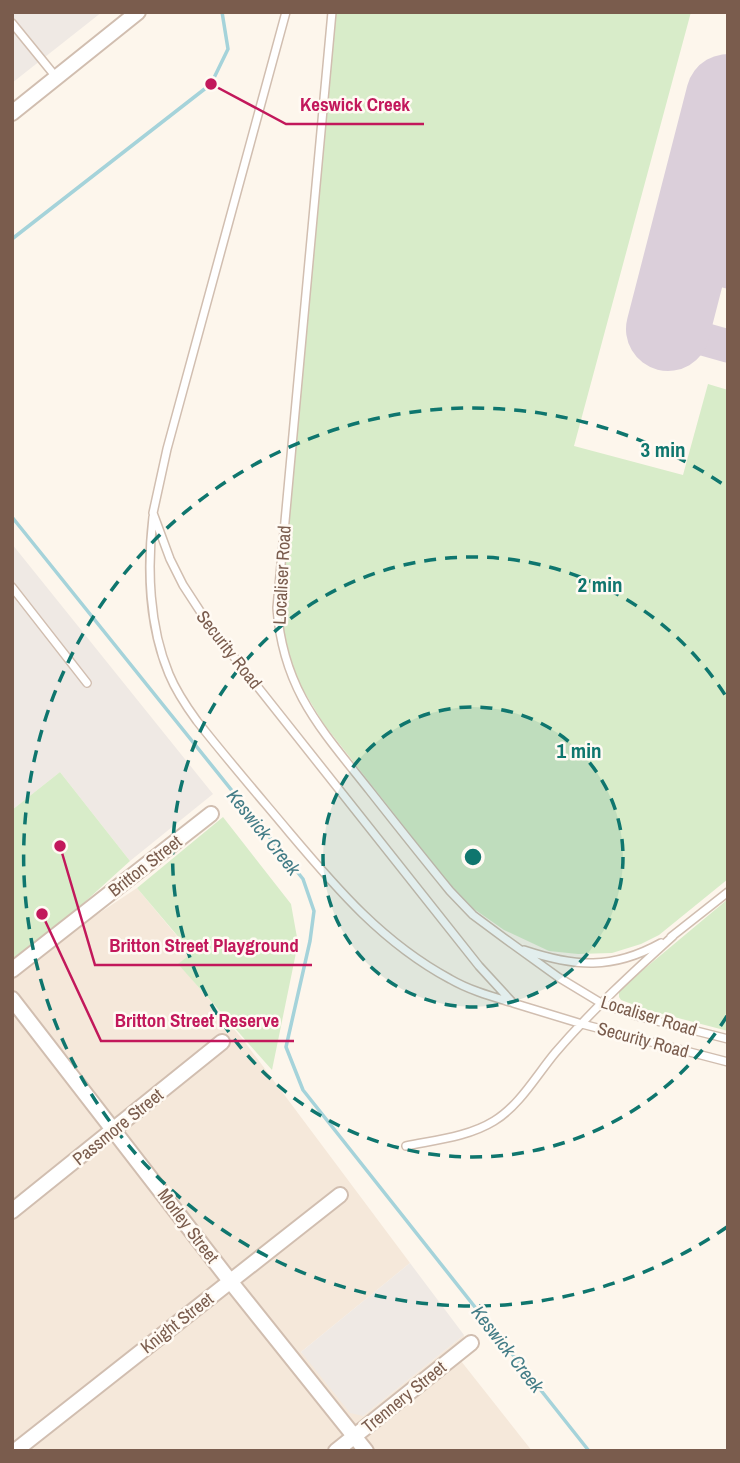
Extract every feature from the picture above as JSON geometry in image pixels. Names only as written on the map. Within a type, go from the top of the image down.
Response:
[{"type":"street","points":[[12,113],[138,12]]},
{"type":"street","name":"Britton Street","points":[[12,970],[211,814]]},
{"type":"street","name":"Morley Street","points":[[12,999],[366,1451]]},
{"type":"street","name":"Passmore Street","points":[[12,1211],[222,1042]]},
{"type":"street","name":"Knight Street","points":[[15,1451],[340,1195]]},
{"type":"street","name":"Trennery Street","points":[[336,1451],[471,1343]]},
{"type":"lane","points":[[286,12],[171,436],[153,513],[149,546],[154,616],[162,654],[181,699],[197,721],[339,891],[373,925],[451,980],[513,1003]]},
{"type":"lane","name":"Localiser Road","points":[[332,12],[277,608],[284,653],[293,680],[305,705],[324,733],[450,891],[473,915],[558,977],[601,1003],[638,1016],[728,1039]]},
{"type":"lane","points":[[12,23],[56,78]]},
{"type":"lane","name":"Security Road","points":[[153,513],[183,585],[211,628],[480,966],[513,1003],[728,1062]]},
{"type":"lane","points":[[12,587],[87,684]]},
{"type":"lane","points":[[406,1146],[461,1134],[496,1120],[601,1003],[673,936],[728,892]]},
{"type":"lane","points":[[519,948],[566,962],[610,962],[642,953],[673,936]]},
{"type":"shaded area","points":[[12,12],[102,12],[12,83]]},
{"type":"shaded area","points":[[12,544],[213,794],[130,861],[60,772],[12,810]]},
{"type":"shaded area","points":[[137,888],[192,954],[179,964],[244,1041],[410,1263],[301,1352],[363,1416],[464,1335],[461,1361],[532,1451],[12,1451],[12,971]]},
{"type":"shaded area","points":[[410,1263],[464,1335],[363,1416],[350,1413],[301,1352]]},
{"type":"green space","points":[[335,12],[691,12],[574,446],[683,475],[708,384],[728,390],[728,879],[659,935],[641,944],[612,953],[549,951],[504,930],[474,909],[446,880],[323,723],[299,683],[287,652],[281,611]]},
{"type":"green space","points":[[60,772],[130,861],[12,968],[12,810]]},
{"type":"green space","points":[[223,817],[291,904],[298,943],[272,1070],[178,964],[192,953],[137,888]]},
{"type":"green space","points":[[728,899],[728,1031],[651,1011],[621,1000],[619,990]]},
{"type":"waterway","name":"Keswick Creek","points":[[12,239],[211,84],[228,49],[222,12]]},
{"type":"waterway","name":"Keswick Creek","points":[[12,517],[303,879],[314,911],[310,941],[286,1047],[303,1090],[589,1451]]},
{"type":"taxiway","points":[[711,159],[712,217],[717,244],[728,272]]},
{"type":"taxiway","points":[[668,329],[728,346]]},
{"type":"runway","points":[[668,329],[728,96]]},
{"type":"place","name":"Keswick Creek","points":[[211,84]]},
{"type":"place","name":"Britton Street Playground","points":[[60,846]]},
{"type":"place","name":"Britton Street Reserve","points":[[42,914]]}]
